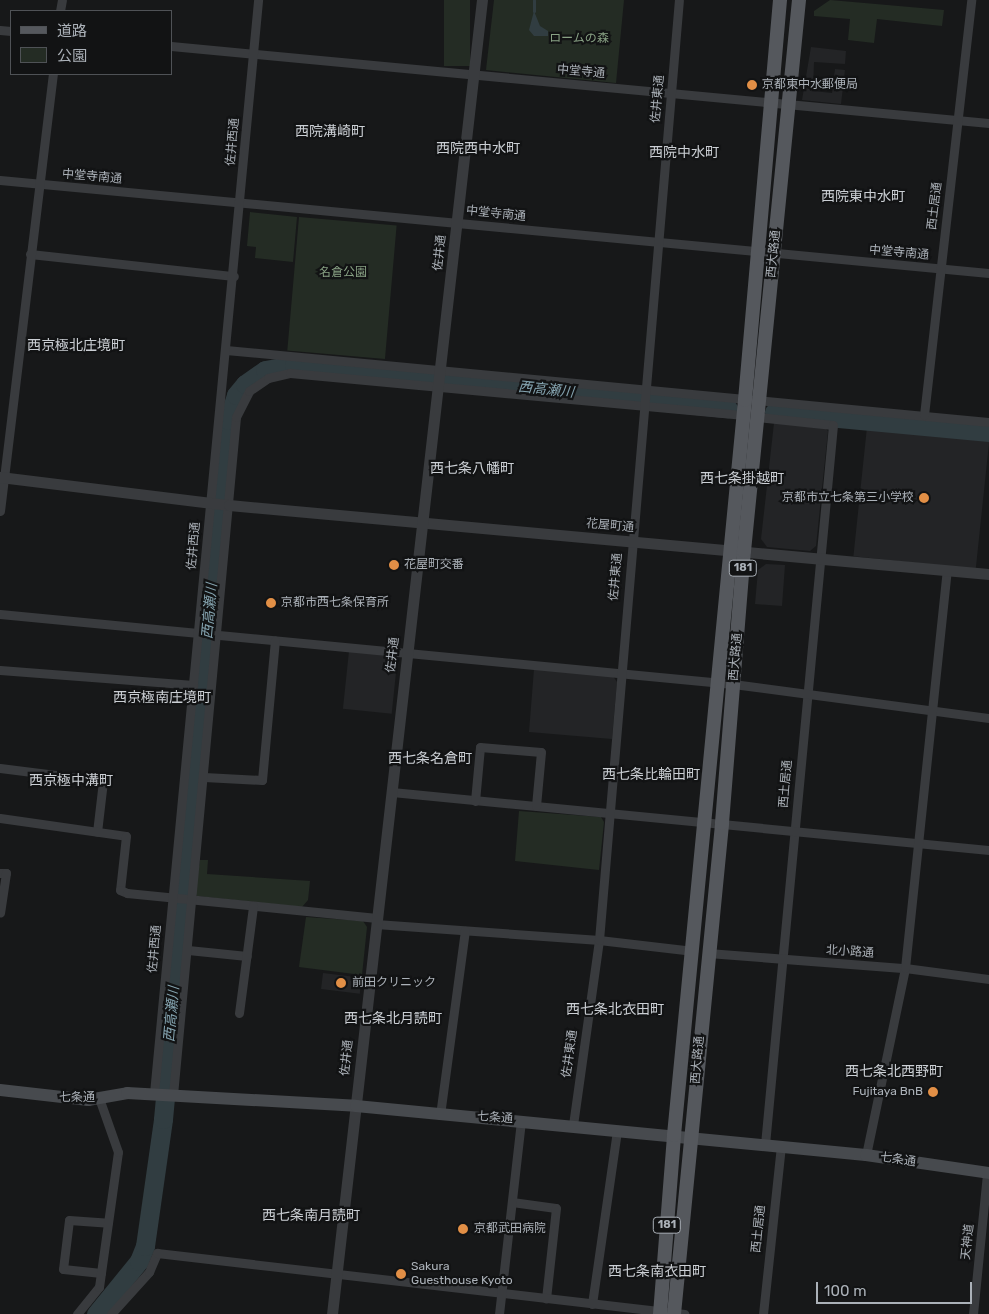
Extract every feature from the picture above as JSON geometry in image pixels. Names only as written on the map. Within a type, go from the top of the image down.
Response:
[{"type":"main road","name":"西大路通","points":[[671,1313],[691,1137],[722,823],[744,551],[758,253],[780,0]]},
{"type":"main road","name":"西大路通","points":[[752,400],[774,255],[799,0]]},
{"type":"main road","name":"西大路通","points":[[671,1313],[674,1136],[693,951],[729,550],[751,416]]},
{"type":"main road","name":"七条通","points":[[0,1090],[59,1099],[99,1098],[127,1093],[156,1093],[356,1106],[440,1115],[522,1120],[866,1155],[988,1173]]},
{"type":"street","name":"佐井西通","points":[[156,1093],[172,898],[234,276],[258,0]]},
{"type":"street","name":"佐井通","points":[[332,1314],[482,0]]},
{"type":"street","name":"佐井東通","points":[[573,1125],[599,940],[608,814],[679,0]]},
{"type":"street","name":"西土居通","points":[[924,415],[971,0]]},
{"type":"street","name":"中堂寺通","points":[[172,46],[989,123]]},
{"type":"street","points":[[0,511],[2,478],[53,75]]},
{"type":"street","name":"中堂寺南通","points":[[0,180],[774,255],[989,273]]},
{"type":"street","points":[[30,254],[234,276]]},
{"type":"street","points":[[226,350],[440,373],[989,422]]},
{"type":"street","points":[[173,1095],[228,505],[239,408],[249,391],[268,378],[290,373],[751,416]]},
{"type":"street","name":"西土居通","points":[[751,416],[832,425],[765,1145]]},
{"type":"street","name":"花屋町通","points":[[2,478],[228,505],[989,574]]},
{"type":"street","points":[[866,1155],[905,968],[947,570]]},
{"type":"street","points":[[0,614],[733,684],[989,718]]},
{"type":"street","points":[[204,777],[262,780],[275,641]]},
{"type":"street","points":[[0,670],[193,685]]},
{"type":"street","points":[[476,800],[480,747],[541,752],[536,806]]},
{"type":"street","points":[[0,768],[103,781],[97,832]]},
{"type":"street","points":[[392,792],[989,850]]},
{"type":"street","points":[[0,818],[126,836],[120,890],[172,898],[377,921],[599,940],[693,951]]},
{"type":"street","points":[[0,872],[6,874],[0,913]]},
{"type":"street","points":[[240,1013],[253,906]]},
{"type":"street","points":[[440,1115],[465,930]]},
{"type":"street","points":[[188,950],[247,956]]},
{"type":"street","name":"北小路通","points":[[708,953],[905,968],[989,979]]},
{"type":"street","points":[[77,1314],[99,1287],[118,1152],[99,1098]]},
{"type":"street","points":[[499,1314],[522,1120]]},
{"type":"street","points":[[592,1304],[617,1130]]},
{"type":"street","name":"西土居通","points":[[763,1314],[781,1146]]},
{"type":"street","name":"天神道","points":[[973,1314],[988,1173]]},
{"type":"street","points":[[512,1202],[556,1208],[546,1298]]},
{"type":"street","points":[[101,1273],[63,1269],[68,1220],[108,1223]]},
{"type":"street","points":[[111,1314],[149,1272],[157,1253],[671,1313]]},
{"type":"shaded area","points":[[534,11],[540,26],[548,31],[548,36],[534,36],[529,30]]},
{"type":"shaded area","points":[[811,47],[846,51],[845,64],[814,62],[813,91],[832,93],[835,69],[845,70],[841,104],[802,100]]},
{"type":"shaded area","points":[[774,423],[825,428],[828,431],[816,546],[810,551],[767,547],[761,539]]},
{"type":"shaded area","name":"京都市立七条第三小学校","points":[[867,427],[989,440],[976,569],[853,556]]},
{"type":"shaded area","points":[[766,564],[785,565],[782,606],[755,604],[758,570]]},
{"type":"shaded area","points":[[349,651],[398,656],[392,714],[343,709]]},
{"type":"shaded area","points":[[534,669],[613,676],[617,682],[612,739],[529,732]]},
{"type":"shaded area","name":"前田クリニック","points":[[323,973],[362,978],[360,994],[321,989]]},
{"type":"green space","points":[[444,0],[470,0],[470,66],[444,66]]},
{"type":"green space","name":"ロームの森","points":[[494,0],[624,0],[616,83],[486,70]]},
{"type":"green space","points":[[830,0],[944,10],[942,26],[877,19],[874,43],[848,40],[850,19],[814,16],[814,11]]},
{"type":"green space","points":[[250,212],[297,217],[293,262],[255,258],[256,247],[247,246]]},
{"type":"green space","name":"名倉公園","points":[[299,217],[397,226],[385,359],[287,350]]},
{"type":"green space","points":[[519,811],[601,817],[604,822],[599,870],[515,861]]},
{"type":"green space","points":[[200,860],[208,860],[207,874],[310,881],[308,900],[302,907],[197,896],[195,892]]},
{"type":"green space","points":[[306,917],[363,921],[367,927],[362,975],[299,967]]},
{"type":"waterway","points":[[534,0],[534,11]]},
{"type":"waterway","name":"西高瀬川","points":[[326,369],[335,364]]},
{"type":"waterway","name":"西高瀬川","points":[[96,1314],[139,1261],[145,1246],[163,1119],[228,420],[236,395],[245,384],[265,370],[294,365],[728,408]]},
{"type":"waterway","name":"西高瀬川","points":[[464,383],[473,378]]},
{"type":"waterway","name":"西高瀬川","points":[[774,412],[989,432]]},
{"type":"place","name":"京都東中水郵便局","points":[[752,85]]},
{"type":"place","name":"京都市立七条第三小学校","points":[[924,498]]},
{"type":"place","name":"花屋町交番","points":[[394,565]]},
{"type":"place","name":"京都市西七条保育所","points":[[271,603]]},
{"type":"place","name":"前田クリニック","points":[[341,983]]},
{"type":"place","name":"Fujitaya BnB","points":[[933,1092]]},
{"type":"place","name":"京都武田病院","points":[[463,1229]]},
{"type":"place","name":"Sakura Guesthouse Kyoto","points":[[401,1274]]},
{"type":"district","name":"西院溝崎町","points":[[330,132]]},
{"type":"district","name":"西院西中水町","points":[[478,149]]},
{"type":"district","name":"西院中水町","points":[[684,153]]},
{"type":"district","name":"西院東中水町","points":[[863,197]]},
{"type":"district","name":"西京極北庄境町","points":[[76,346]]},
{"type":"district","name":"西七条八幡町","points":[[472,469]]},
{"type":"district","name":"西七条掛越町","points":[[742,479]]},
{"type":"district","name":"西京極南庄境町","points":[[162,698]]},
{"type":"district","name":"西七条名倉町","points":[[430,759]]},
{"type":"district","name":"西七条比輪田町","points":[[651,775]]},
{"type":"district","name":"西京極中溝町","points":[[71,781]]},
{"type":"district","name":"西七条北衣田町","points":[[615,1010]]},
{"type":"district","name":"西七条北月読町","points":[[393,1019]]},
{"type":"district","name":"西七条北西野町","points":[[894,1072]]},
{"type":"district","name":"西七条南月読町","points":[[311,1216]]},
{"type":"district","name":"西七条南衣田町","points":[[657,1272]]}]
